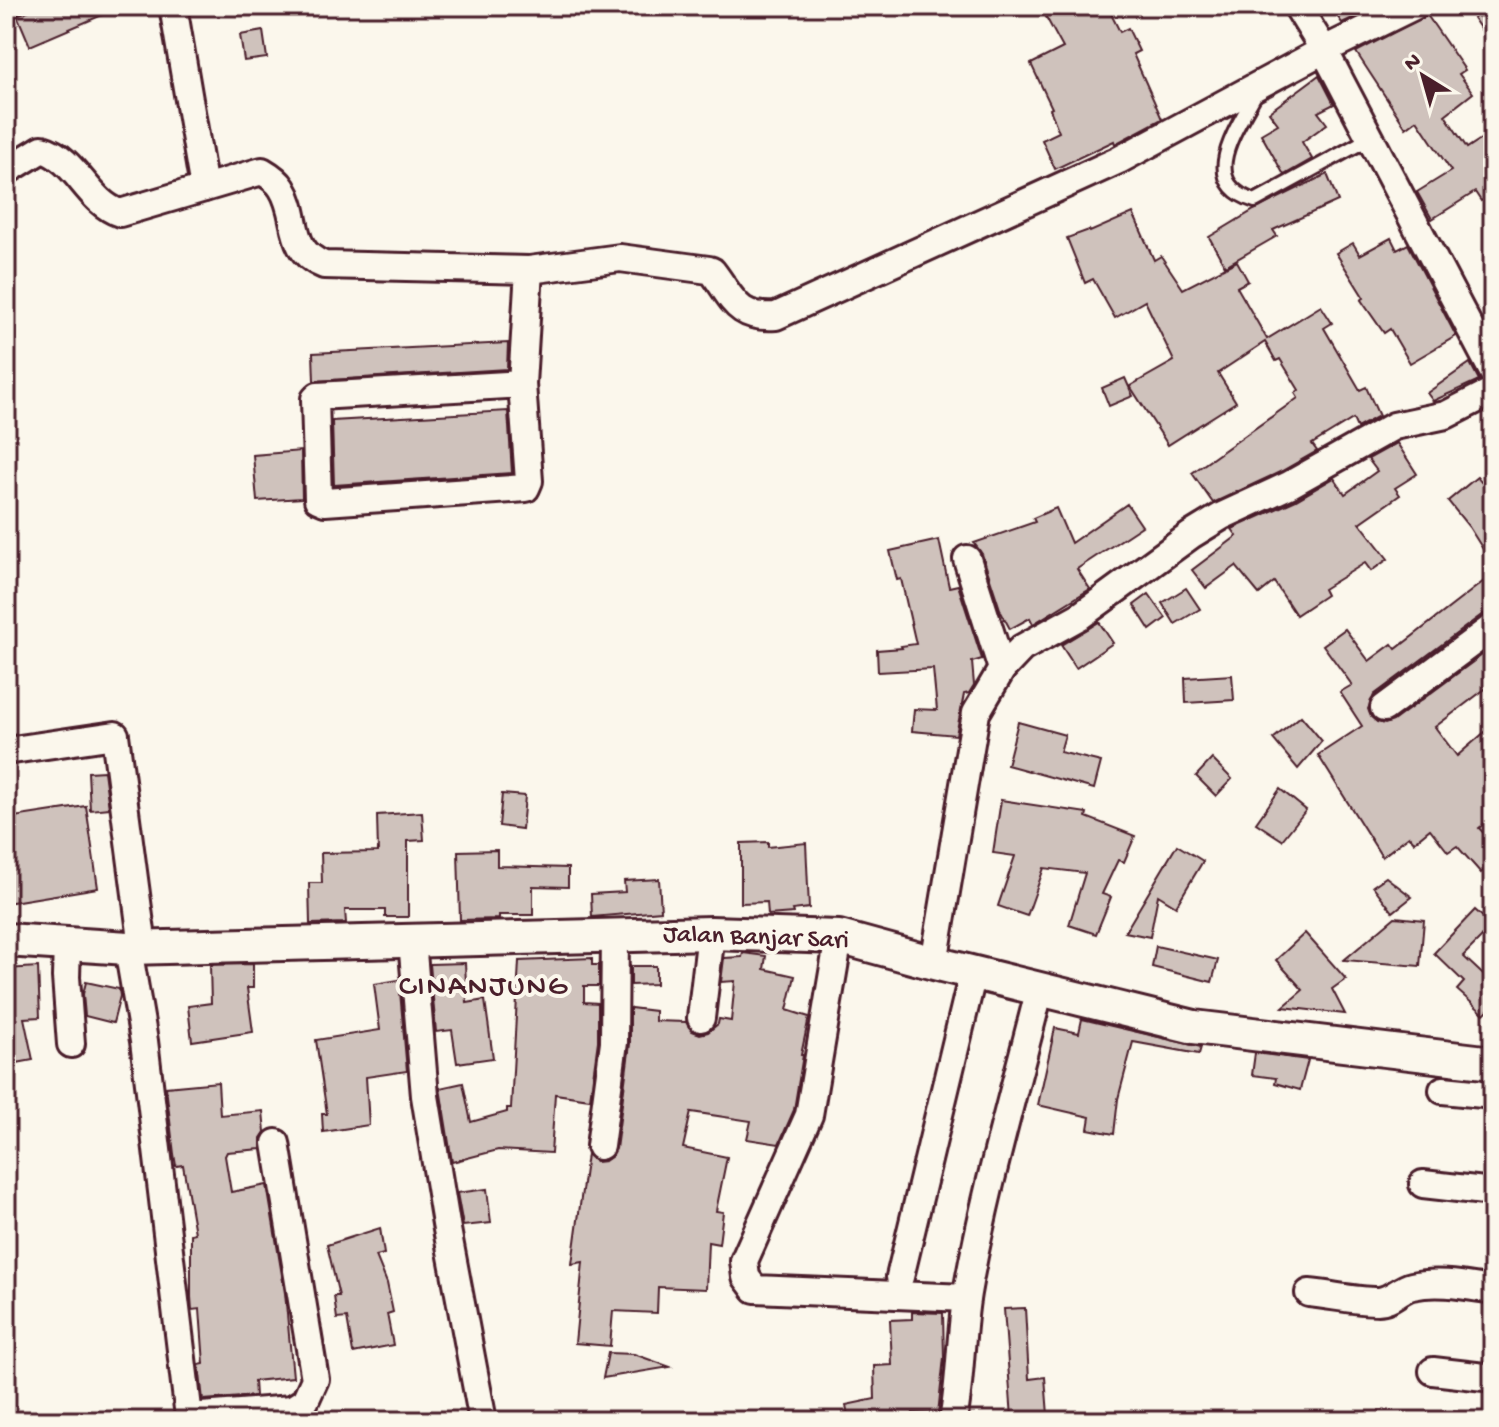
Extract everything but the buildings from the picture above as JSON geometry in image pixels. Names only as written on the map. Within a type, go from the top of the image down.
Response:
[{"type":"street","points":[[173,6],[204,188]]},
{"type":"street","points":[[1297,6],[1324,50],[1493,372]]},
{"type":"street","points":[[6,171],[42,149],[54,153],[106,208],[120,213],[262,171],[283,188],[300,246],[309,259],[324,265],[529,270],[620,258],[712,271],[742,311],[759,317],[776,316],[1119,160],[1324,50],[1414,6]]},
{"type":"street","points":[[522,384],[318,396],[315,399],[318,499],[325,502],[526,488],[529,481],[522,384],[529,270]]},
{"type":"street","points":[[934,963],[976,713],[1002,669],[1022,648],[1080,616],[1222,516],[1289,485],[1394,426],[1446,415],[1493,391]]},
{"type":"street","points":[[967,559],[1002,669]]},
{"type":"street","points":[[1384,708],[1493,627]]},
{"type":"street","points":[[6,751],[115,735],[144,1041],[189,1417],[292,1409],[305,1401],[315,1379],[276,1143]]},
{"type":"street","points":[[701,1018],[711,933]]},
{"type":"street","name":"Jalan Banjar Sari","points":[[6,940],[136,947],[711,933],[839,937],[1194,1027],[1493,1063]]},
{"type":"street","points":[[600,1146],[614,1042],[615,935]]},
{"type":"street","points":[[839,937],[809,1115],[744,1261],[746,1277],[755,1289],[966,1298]]},
{"type":"street","points":[[412,940],[425,1096],[483,1421]]},
{"type":"street","points":[[67,944],[71,1044]]},
{"type":"street","points":[[900,1277],[973,973]]},
{"type":"street","points":[[953,1421],[966,1298],[978,1236],[1040,988]]},
{"type":"street","points":[[1443,1090],[1493,1095]]},
{"type":"street","points":[[1423,1184],[1493,1192]]},
{"type":"street","points":[[1309,1293],[1380,1301],[1393,1297],[1407,1287],[1422,1284],[1493,1290]]},
{"type":"street","points":[[1433,1371],[1493,1378]]},
{"type":"lane","points":[[1261,84],[1223,157],[1225,174],[1241,196],[1255,201],[1370,138]]},
{"type":"district","name":"CINANJUNG","points":[[484,988]]}]
